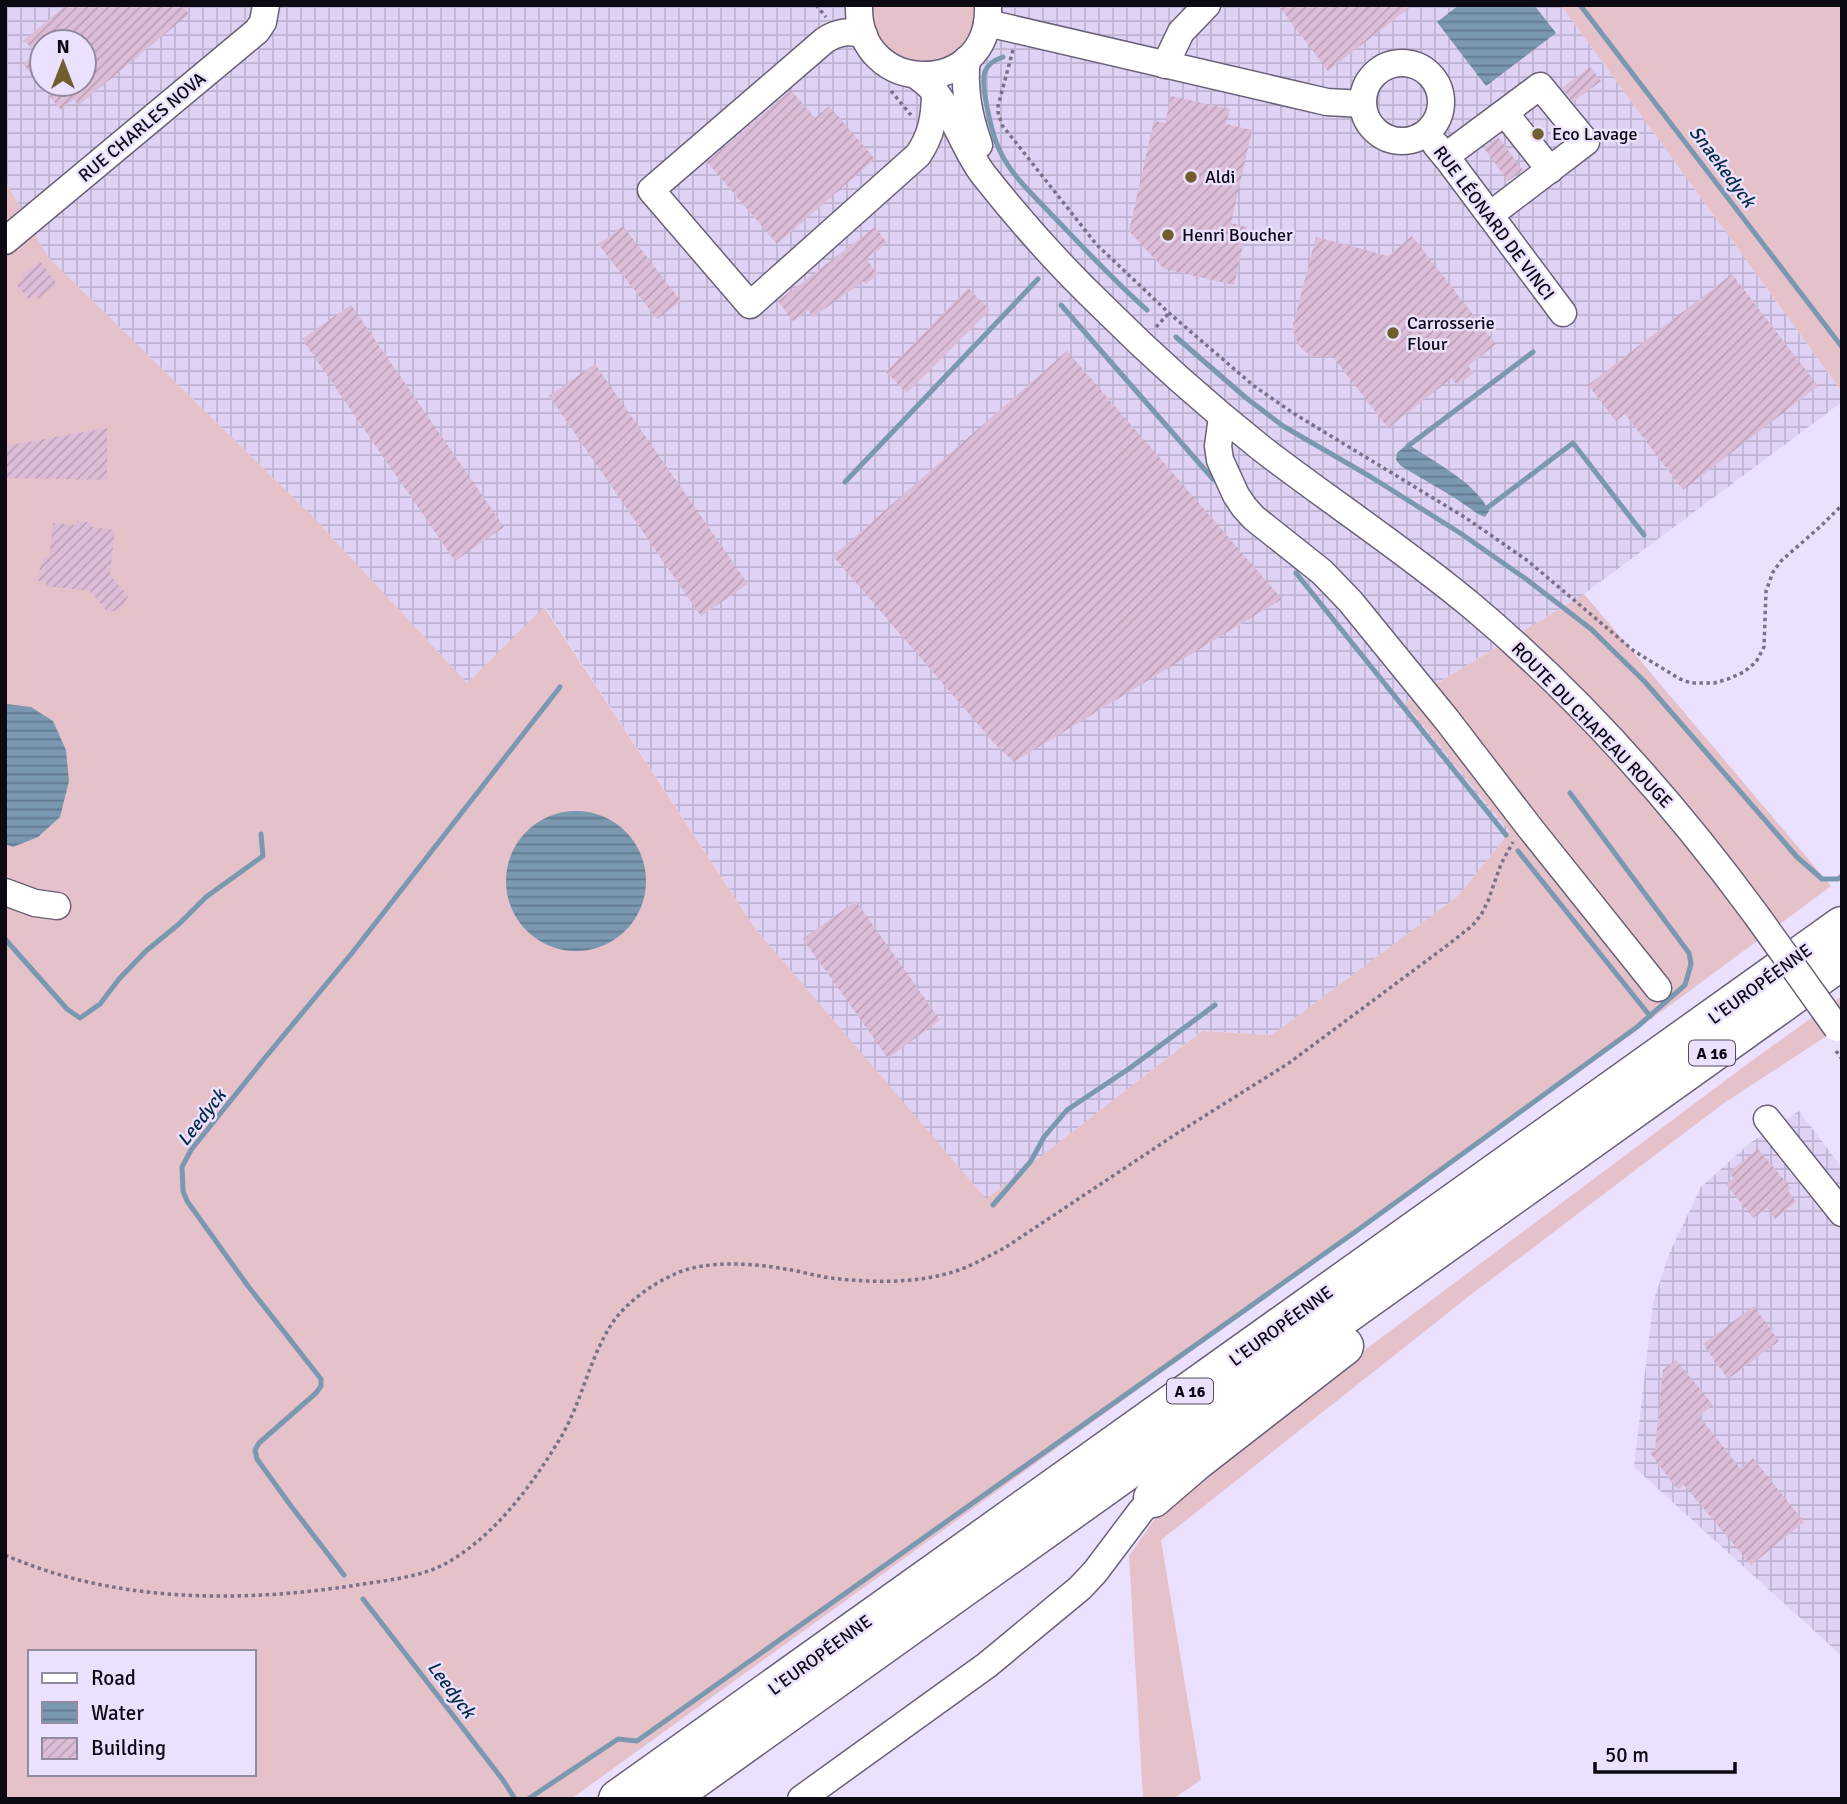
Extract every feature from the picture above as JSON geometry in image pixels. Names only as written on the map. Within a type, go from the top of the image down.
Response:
[{"type":"highway","name":"L'EUROPÉENNE","points":[[618,1799],[1842,926]]},
{"type":"highway","name":"L'EUROPÉENNE","points":[[667,1799],[1842,961]]},
{"type":"highway","points":[[1153,1498],[1196,1461],[1396,1306],[1728,1054],[1842,961]]},
{"type":"street","name":"RUE CHARLES NOVA","points":[[5,241],[257,31],[263,22],[266,5]]},
{"type":"street","points":[[1165,65],[1181,32],[1207,5]]},
{"type":"street","points":[[859,14],[846,32],[825,40],[651,190],[750,305],[918,155],[932,127],[935,109],[926,83],[929,76],[946,72],[967,59],[980,43],[988,14],[1018,30],[1327,102],[1363,104]]},
{"type":"street","points":[[859,14],[872,50],[885,63],[926,83]]},
{"type":"street","name":"ROUTE DU CHAPEAU ROUGE","points":[[967,59],[965,86],[971,118],[1000,194]]},
{"type":"street","name":"RUE LÉONARD DE VINCI","points":[[1402,63],[1418,66],[1426,71],[1434,80],[1440,96],[1438,116],[1431,127],[1425,133],[1407,140],[1388,138],[1372,126],[1363,104],[1366,88],[1375,74],[1402,63]]},
{"type":"street","name":"ROUTE DU CHAPEAU ROUGE","points":[[926,83],[944,102],[972,157],[1000,194],[1068,273],[1101,306],[1170,372],[1222,416],[1470,605],[1528,657],[1615,743],[1717,862],[1839,1031]]},
{"type":"street","points":[[1446,156],[1541,86],[1586,142],[1490,215]]},
{"type":"street","points":[[1505,113],[1550,170]]},
{"type":"street","name":"RUE LÉONARD DE VINCI","points":[[1425,133],[1446,156],[1563,313]]},
{"type":"street","points":[[1222,416],[1218,446],[1220,460],[1244,507],[1322,572],[1350,601],[1658,988]]},
{"type":"street","points":[[5,892],[35,903],[57,906]]},
{"type":"street","points":[[1767,1119],[1842,1213]]},
{"type":"street","points":[[801,1799],[1017,1643],[1087,1581],[1153,1498]]},
{"type":"path","points":[[1018,30],[998,106],[999,119],[1004,129],[1096,244],[1169,313],[1262,392],[1466,518],[1536,568],[1634,651],[1673,676],[1692,684],[1714,683],[1744,672],[1756,662],[1764,647],[1766,591],[1773,572],[1781,561],[1842,505]]},
{"type":"path","points":[[5,1555],[32,1566],[95,1583],[181,1595],[261,1596],[339,1588],[415,1575],[443,1565],[485,1534],[528,1486],[569,1424],[611,1325],[629,1305],[657,1284],[681,1271],[704,1265],[763,1266],[833,1278],[884,1281],[945,1274],[979,1262],[1289,1063],[1472,926],[1488,901],[1508,849],[1530,828]]},
{"type":"shaded area","points":[[5,5],[1561,5],[1842,392],[1842,402],[1584,594],[1406,702],[1510,832],[1458,896],[1272,1035],[1201,1031],[986,1200],[754,927],[545,607],[467,683],[314,518],[48,257],[5,180]]},
{"type":"shaded area","points":[[870,5],[977,5],[977,22],[963,48],[948,59],[919,65],[891,54],[873,30]]},
{"type":"shaded area","points":[[1561,5],[1842,5],[1842,392]]},
{"type":"shaded area","points":[[5,180],[48,257],[314,518],[467,683],[544,607],[754,927],[986,1199],[1202,1031],[1272,1035],[1458,896],[1510,832],[1405,703],[1584,594],[1831,886],[1687,993],[571,1799],[5,1799]]},
{"type":"shaded area","points":[[1842,996],[1842,1026],[1724,1103],[1473,1293],[1161,1540],[1201,1780],[1173,1799],[1143,1799],[1129,1556],[1163,1507],[1212,1464]]},
{"type":"shaded area","points":[[1799,1111],[1842,1168],[1842,1656],[1634,1467],[1653,1303],[1669,1254],[1701,1187],[1750,1143]]},
{"type":"water","points":[[1459,5],[1534,5],[1556,33],[1486,86],[1437,22]]},
{"type":"water","points":[[1405,446],[1411,446],[1475,491],[1489,511],[1485,517],[1401,466],[1396,460],[1397,453]]},
{"type":"water","points":[[6,704],[31,707],[53,721],[66,750],[69,781],[60,817],[38,837],[13,847],[5,844]]},
{"type":"water","points":[[576,811],[603,816],[626,831],[641,854],[646,881],[641,908],[626,931],[603,946],[576,951],[549,946],[526,931],[511,908],[506,881],[511,854],[526,831],[549,816]]},
{"type":"building","points":[[66,5],[182,5],[189,14],[98,89],[98,28],[39,28]]},
{"type":"building","points":[[1278,5],[1413,5],[1328,71]]},
{"type":"building","points":[[1590,67],[1601,81],[1573,102],[1562,88]]},
{"type":"building","points":[[791,90],[815,118],[829,106],[875,159],[777,244],[707,162]]},
{"type":"building","name":"Aldi","points":[[1171,96],[1230,109],[1226,124],[1252,130],[1231,223],[1247,227],[1234,285],[1164,269],[1129,231],[1154,121],[1165,123]]},
{"type":"building","points":[[51,98],[87,98],[79,105],[74,99],[61,110]]},
{"type":"building","points":[[1498,137],[1523,170],[1508,181],[1484,148]]},
{"type":"building","points":[[623,226],[681,301],[657,319],[598,244]]},
{"type":"building","points":[[875,227],[887,243],[866,259],[878,274],[813,317],[808,310],[793,321],[778,301]]},
{"type":"building","name":"Carrosserie Flour","points":[[1412,236],[1496,344],[1468,366],[1474,373],[1457,385],[1452,378],[1388,428],[1333,357],[1313,356],[1304,351],[1294,336],[1293,325],[1316,237],[1388,256]]},
{"type":"building","points":[[40,261],[57,284],[38,299],[35,294],[28,299],[17,285],[24,280],[21,276]]},
{"type":"building","points":[[1732,274],[1818,386],[1683,490],[1625,414],[1616,421],[1588,385]]},
{"type":"building","points":[[968,288],[990,310],[907,393],[886,372]]},
{"type":"building","points":[[351,305],[504,527],[455,561],[302,339]]},
{"type":"building","points":[[1067,351],[1282,599],[1014,762],[994,743],[833,556]]},
{"type":"building","points":[[595,364],[748,584],[701,616],[549,396]]},
{"type":"building","points":[[107,428],[107,480],[5,478],[5,446]]},
{"type":"building","points":[[77,521],[92,523],[92,527],[115,530],[110,575],[128,596],[117,610],[108,612],[90,591],[46,586],[46,582],[38,581],[43,557],[49,558],[53,523],[77,525]]},
{"type":"building","points":[[856,901],[940,1020],[888,1058],[803,939]]},
{"type":"building","points":[[1758,1149],[1791,1188],[1788,1191],[1796,1202],[1775,1219],[1767,1208],[1753,1218],[1726,1184],[1733,1178],[1729,1172]]},
{"type":"building","points":[[1754,1306],[1779,1341],[1728,1379],[1703,1344]]},
{"type":"building","points":[[1676,1360],[1713,1405],[1699,1416],[1740,1468],[1753,1458],[1804,1522],[1751,1565],[1684,1485],[1678,1490],[1650,1453],[1655,1449],[1663,1370]]},
{"type":"waterway","name":"Snaekedyck","points":[[1580,5],[1842,347]]},
{"type":"waterway","points":[[1003,57],[987,67],[984,82],[993,132],[1006,161],[1031,193],[1147,310]]},
{"type":"waterway","points":[[845,482],[1038,279]]},
{"type":"waterway","points":[[1061,305],[1213,479]]},
{"type":"waterway","points":[[1176,337],[1283,426],[1460,533],[1591,629],[1645,682],[1797,857],[1822,879],[1838,879],[1842,876]]},
{"type":"waterway","points":[[1408,446],[1533,352]]},
{"type":"waterway","points":[[1487,508],[1573,443],[1644,535]]},
{"type":"waterway","points":[[1296,573],[1506,835]]},
{"type":"waterway","name":"Leedyck","points":[[344,1575],[257,1459],[255,1450],[259,1443],[316,1393],[321,1386],[321,1379],[248,1286],[187,1201],[183,1191],[182,1167],[191,1150],[352,953],[560,687]]},
{"type":"waterway","points":[[528,1799],[618,1739],[637,1741],[1355,1232],[1637,1027],[1685,985],[1691,964],[1689,953],[1570,793]]},
{"type":"waterway","points":[[5,939],[67,1009],[80,1018],[100,1004],[146,951],[206,897],[263,856],[261,834]]},
{"type":"waterway","points":[[1518,851],[1650,1016]]},
{"type":"waterway","points":[[993,1205],[1031,1161],[1044,1137],[1067,1110],[1130,1068],[1215,1005]]},
{"type":"waterway","name":"Leedyck","points":[[363,1599],[515,1799]]},
{"type":"place","name":"Eco Lavage","points":[[1538,134]]},
{"type":"place","name":"Aldi","points":[[1191,177]]},
{"type":"place","name":"Henri Boucher","points":[[1168,235]]},
{"type":"place","name":"Carrosserie Flour","points":[[1393,333]]}]
